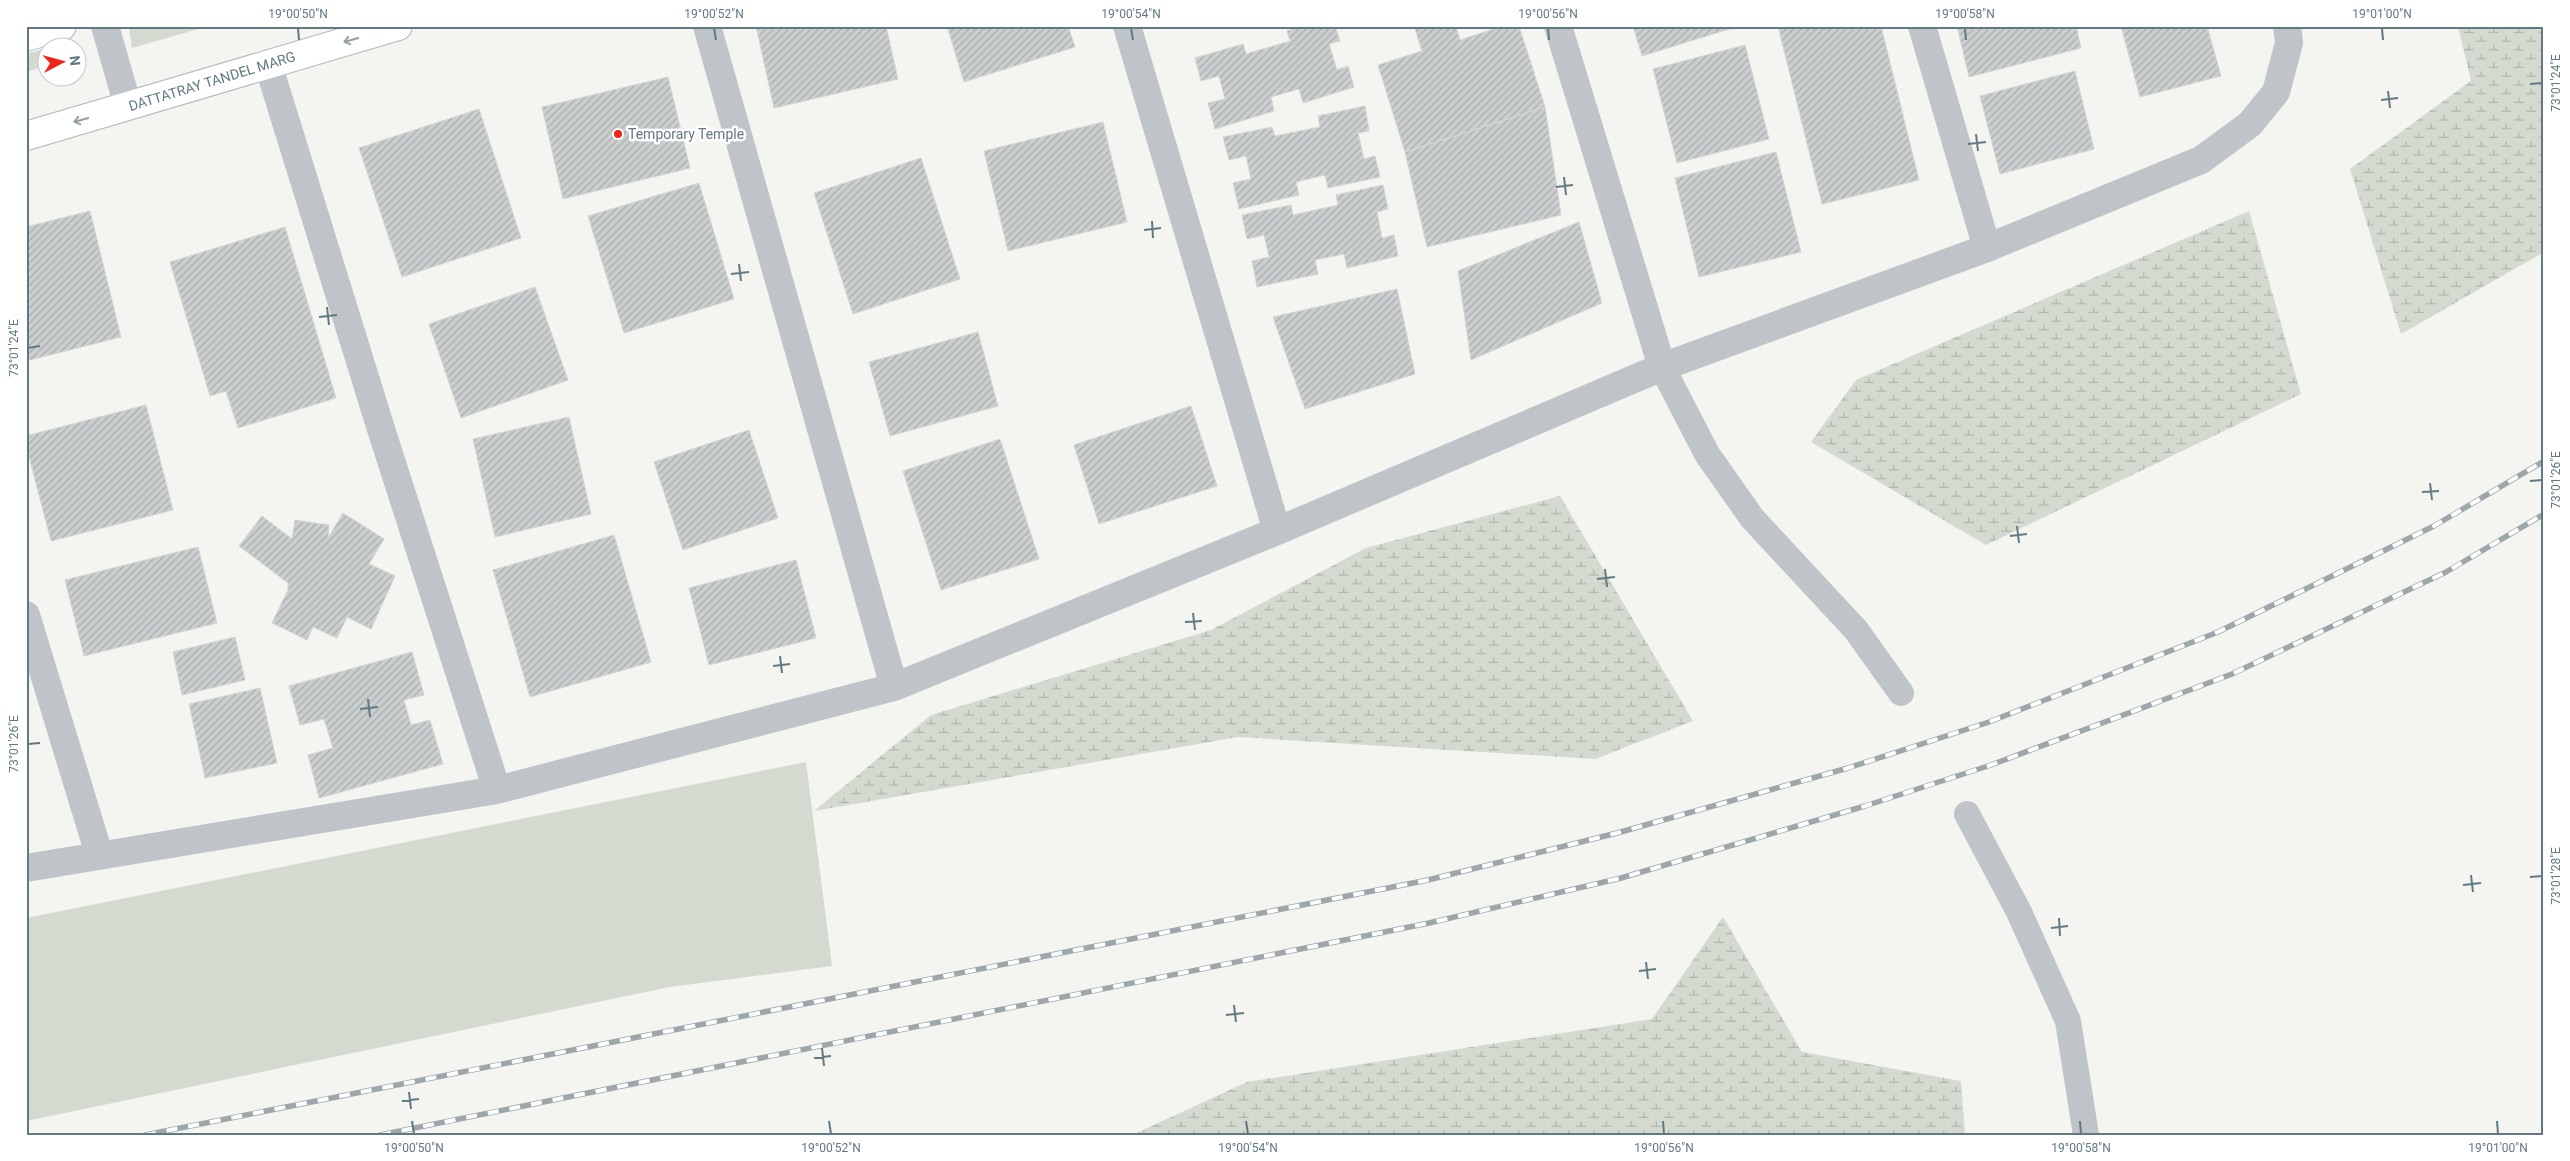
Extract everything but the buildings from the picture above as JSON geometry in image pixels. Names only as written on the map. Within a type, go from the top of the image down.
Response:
[{"type":"main road","points":[[26,37],[62,26]]},
{"type":"main road","name":"DATTATRAY TANDEL MARG","points":[[26,136],[398,26]]},
{"type":"street","points":[[104,26],[128,106]]},
{"type":"street","points":[[707,26],[894,687]]},
{"type":"street","points":[[1127,26],[1276,532]]},
{"type":"street","points":[[1558,26],[1662,367]]},
{"type":"street","points":[[1922,26],[1987,248]]},
{"type":"street","points":[[26,868],[99,854],[497,790],[894,687],[1276,532],[1662,367],[1987,248],[2201,160],[2250,124],[2276,92],[2289,43],[2287,26]]},
{"type":"street","points":[[268,64],[381,429],[497,790]]},
{"type":"street","points":[[26,615],[99,854]]},
{"type":"lane","points":[[1662,367],[1707,454],[1752,518],[1856,630],[1900,693]]},
{"type":"lane","points":[[1967,814],[2019,912],[2068,1021],[2086,1135]]},
{"type":"green space","points":[[129,26],[209,26],[132,48]]},
{"type":"green space","points":[[2458,26],[2544,26],[2544,252],[2401,334],[2350,169],[2471,81]]},
{"type":"green space","points":[[38,51],[38,69],[26,72],[26,54]]},
{"type":"green space","points":[[2249,211],[2301,394],[1986,545],[1811,442],[1856,380]]},
{"type":"green space","points":[[1560,496],[1693,721],[1595,759],[1238,737],[814,811],[931,715],[1211,630],[1366,548]]},
{"type":"green space","points":[[806,762],[832,966],[670,987],[26,1121],[26,918]]},
{"type":"green space","points":[[1723,917],[1802,1052],[1961,1081],[1965,1135],[1132,1135],[1247,1082],[1652,1019]]},
{"type":"railway","points":[[145,1135],[1428,880],[1617,833],[1848,768],[1989,722],[2218,632],[2434,526],[2544,461]]},
{"type":"railway","points":[[380,1135],[1429,923],[1621,878],[1865,806],[1991,765],[2232,674],[2446,572],[2544,514]]},
{"type":"place","name":"Temporary Temple","points":[[618,134]]}]
